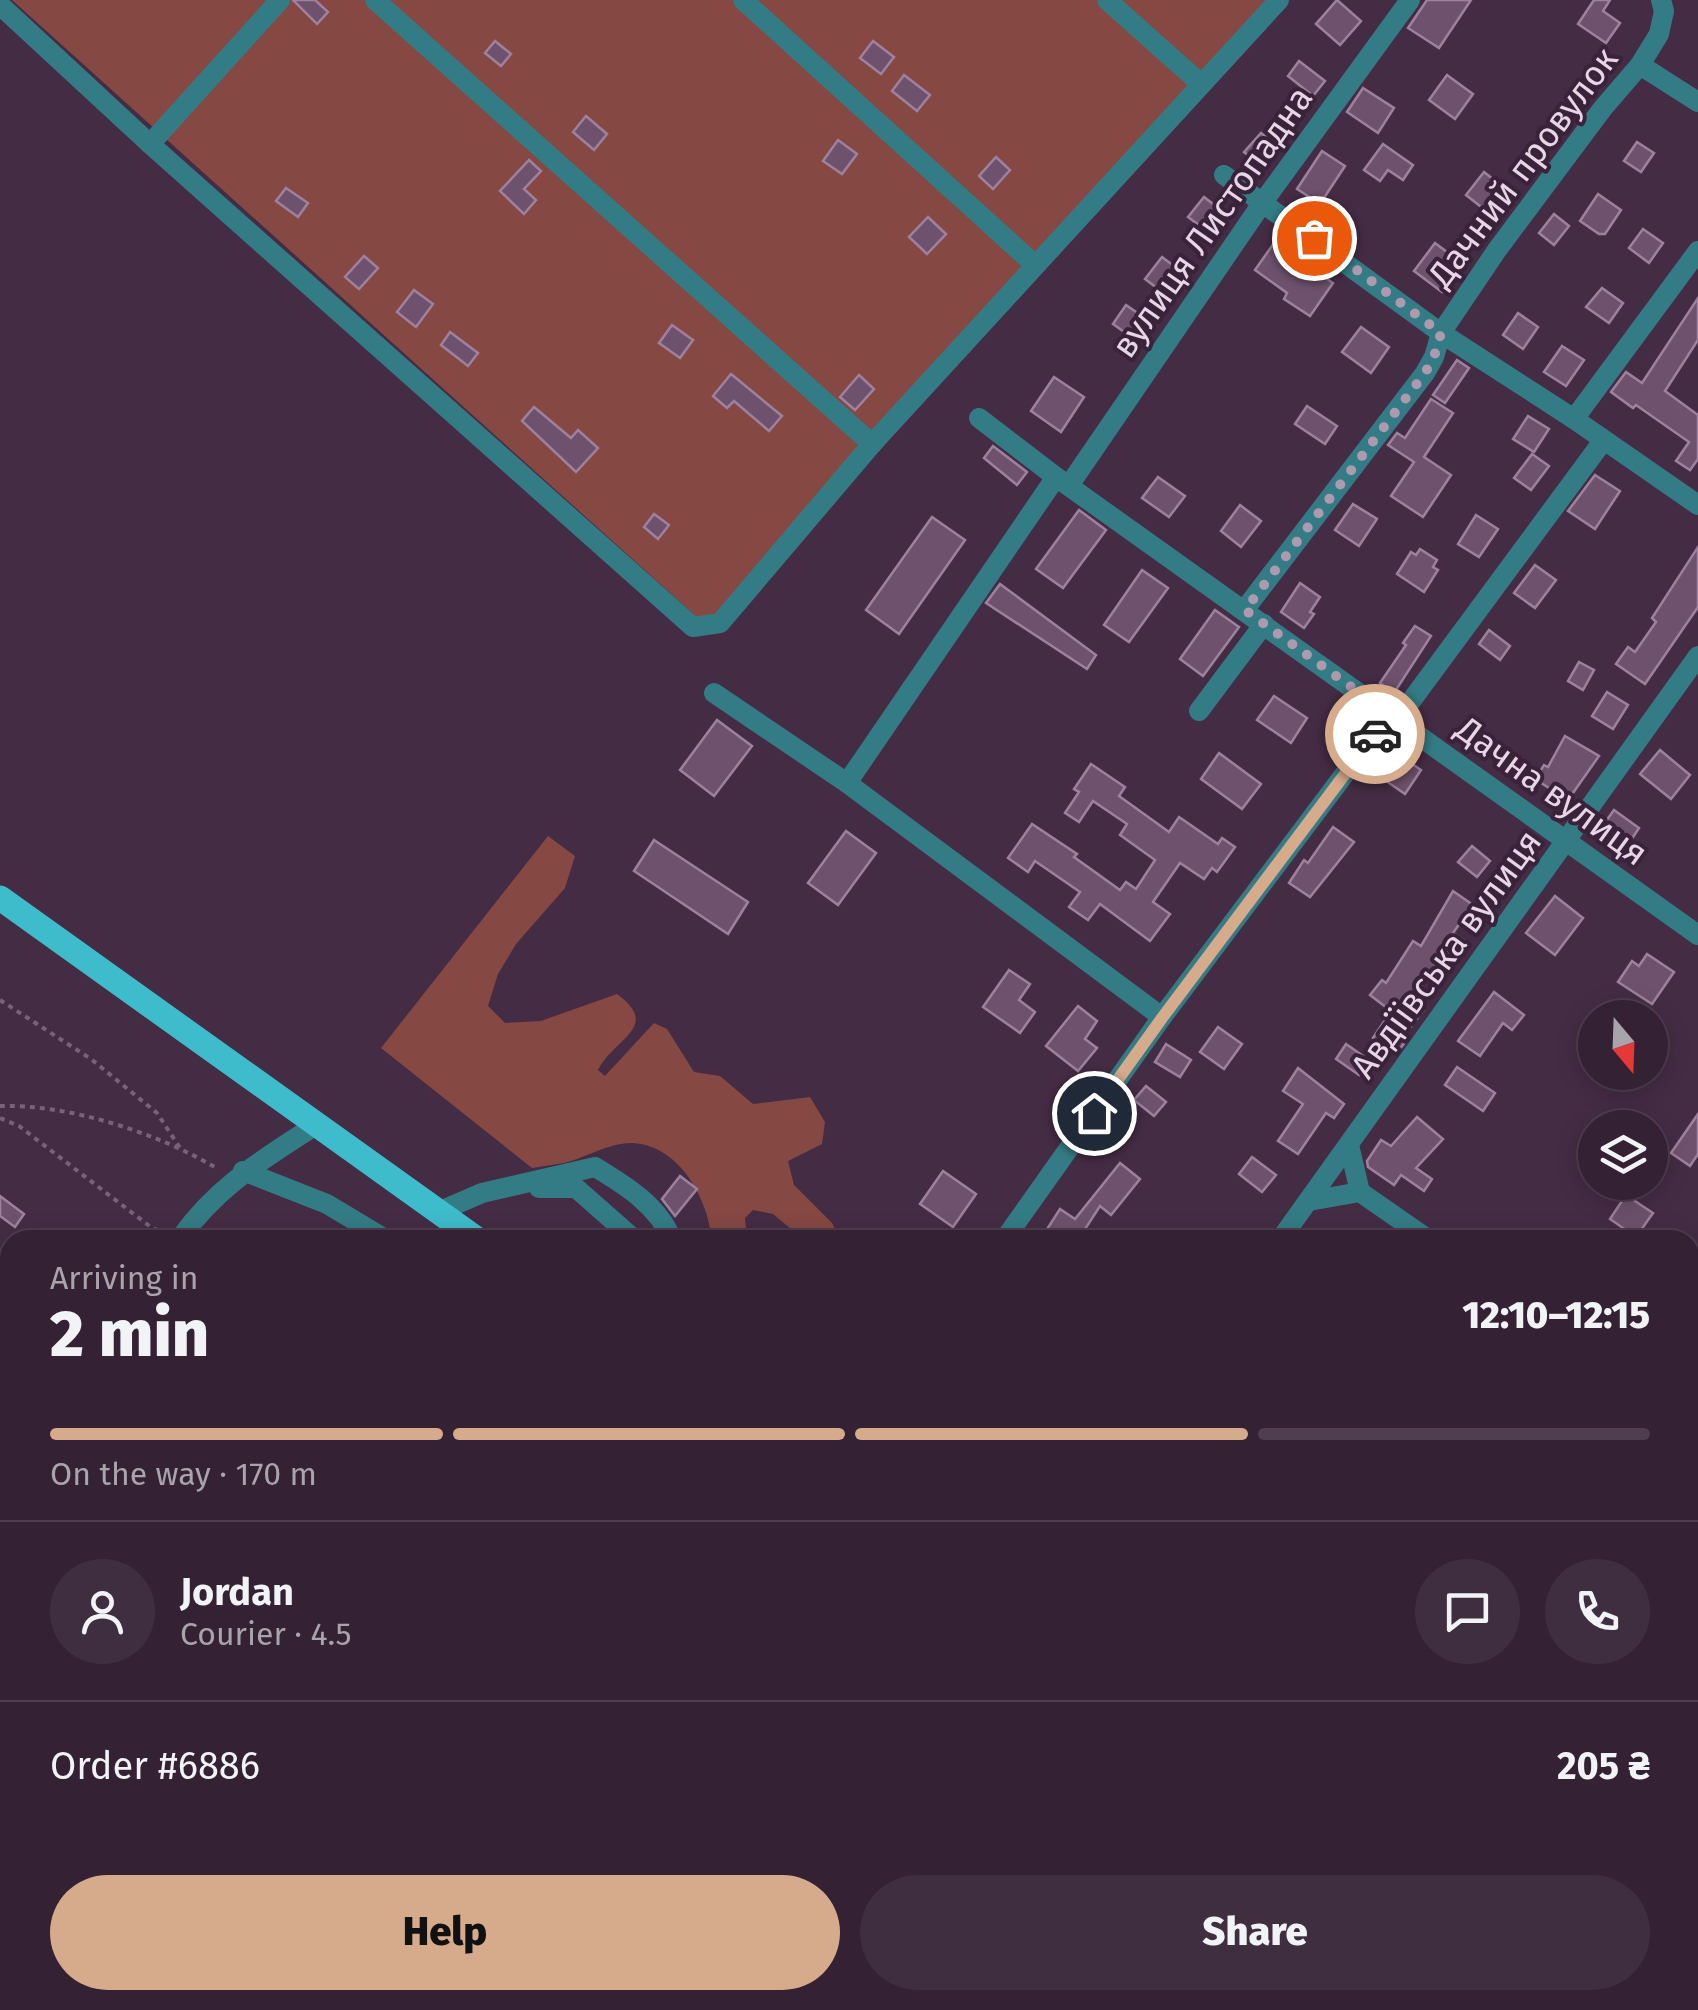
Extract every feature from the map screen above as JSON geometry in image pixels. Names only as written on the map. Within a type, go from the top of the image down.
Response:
[{"type":"main road","points":[[0,898],[461,1230]]},
{"type":"street","points":[[150,144],[280,0]]},
{"type":"street","points":[[375,0],[872,444]]},
{"type":"street","points":[[742,0],[1035,264]]},
{"type":"street","points":[[1106,0],[1201,84]]},
{"type":"street","points":[[0,5],[150,144],[694,628],[720,623],[872,444],[1279,0]]},
{"type":"street","name":"вулиця Листопадна","points":[[847,783],[1410,0]]},
{"type":"street","name":"Дачний провулок","points":[[1245,610],[1425,373],[1441,333],[1591,124],[1640,65],[1659,34],[1664,12],[1661,0]]},
{"type":"street","points":[[1640,65],[1698,102]]},
{"type":"street","points":[[1224,175],[1441,333],[1574,418],[1698,505]]},
{"type":"street","points":[[1574,418],[1698,252]]},
{"type":"street","name":"Дачна вулиця","points":[[979,418],[1698,936]]},
{"type":"street","points":[[1011,1230],[1162,1018],[1602,441]]},
{"type":"street","points":[[1200,712],[1264,624]]},
{"type":"street","name":"Авдіївська вулиця","points":[[1287,1230],[1698,656]]},
{"type":"street","points":[[714,693],[847,783],[1162,1018]]},
{"type":"street","points":[[186,1230],[239,1175],[316,1125]]},
{"type":"street","points":[[1349,1146],[1360,1192]]},
{"type":"street","points":[[438,1212],[482,1193],[595,1167],[630,1188],[668,1230]]},
{"type":"street","points":[[239,1175],[326,1204],[371,1230]]},
{"type":"street","points":[[482,1193],[576,1188],[624,1230]]},
{"type":"street","points":[[1308,1201],[1360,1192],[1415,1230]]},
{"type":"path","points":[[0,1000],[91,1059],[157,1113],[182,1150]]},
{"type":"path","points":[[0,1106],[38,1105],[82,1113],[239,1175]]},
{"type":"path","points":[[0,1118],[18,1126],[158,1230]]},
{"type":"shaded area","points":[[12,0],[1285,0],[710,629]]},
{"type":"shaded area","points":[[548,836],[575,856],[565,888],[516,944],[498,974],[488,1006],[505,1023],[541,1021],[617,994],[630,1005],[635,1024],[598,1070],[605,1076],[654,1023],[667,1029],[694,1072],[720,1076],[753,1104],[810,1097],[825,1122],[822,1144],[788,1161],[794,1185],[836,1230],[791,1230],[773,1214],[753,1210],[745,1218],[746,1230],[710,1230],[705,1208],[689,1177],[678,1164],[650,1146],[624,1143],[564,1163],[532,1168],[381,1048]]},
{"type":"building","points":[[293,0],[315,0],[328,12],[317,24]]},
{"type":"building","points":[[1337,0],[1361,21],[1340,45],[1316,24]]},
{"type":"building","points":[[1427,0],[1471,0],[1439,48],[1408,28]]},
{"type":"building","points":[[1594,0],[1610,0],[1603,11],[1620,23],[1606,43],[1578,24]]},
{"type":"building","points":[[495,41],[511,54],[501,66],[485,53]]},
{"type":"building","points":[[873,41],[894,57],[881,74],[860,58]]},
{"type":"building","points":[[1299,61],[1325,81],[1313,96],[1288,76]]},
{"type":"building","points":[[904,75],[930,95],[917,111],[892,91]]},
{"type":"building","points":[[1447,75],[1473,94],[1455,119],[1429,100]]},
{"type":"building","points":[[1363,88],[1394,108],[1378,133],[1347,112]]},
{"type":"building","points":[[586,116],[607,134],[594,150],[573,132]]},
{"type":"building","points":[[1261,133],[1278,147],[1261,166],[1244,152]]},
{"type":"building","points":[[838,140],[857,154],[842,174],[823,161]]},
{"type":"building","points":[[1637,142],[1654,153],[1641,172],[1624,161]]},
{"type":"building","points":[[1383,144],[1413,165],[1403,180],[1388,170],[1380,181],[1364,170]]},
{"type":"building","points":[[1322,151],[1345,166],[1320,204],[1297,189]]},
{"type":"building","points":[[996,157],[1010,170],[993,189],[979,176]]},
{"type":"building","points":[[529,160],[541,171],[524,189],[536,200],[524,214],[500,191]]},
{"type":"building","points":[[1484,172],[1503,187],[1485,210],[1466,195]]},
{"type":"building","points":[[286,188],[308,203],[298,217],[276,201]]},
{"type":"building","points":[[1598,194],[1621,210],[1605,234],[1580,221]]},
{"type":"building","points":[[1204,197],[1226,214],[1211,234],[1188,217]]},
{"type":"building","points":[[1554,214],[1569,226],[1554,245],[1539,233]]},
{"type":"building","points":[[928,217],[946,234],[927,254],[909,237]]},
{"type":"building","points":[[1643,229],[1663,243],[1649,263],[1629,248]]},
{"type":"building","points":[[1274,243],[1333,283],[1310,316],[1284,299],[1287,293],[1255,270]]},
{"type":"building","points":[[1435,243],[1463,264],[1442,292],[1414,271]]},
{"type":"building","points":[[364,256],[378,268],[359,289],[345,277]]},
{"type":"building","points":[[1162,257],[1183,273],[1166,295],[1145,279]]},
{"type":"building","points":[[1602,288],[1623,303],[1609,323],[1586,307]]},
{"type":"building","points":[[414,290],[433,304],[416,327],[397,312]]},
{"type":"building","points":[[1698,298],[1698,340],[1665,391],[1698,415],[1698,459],[1690,470],[1676,461],[1689,442],[1611,392],[1626,372],[1642,383]]},
{"type":"building","points":[[1126,305],[1152,323],[1138,342],[1113,324]]},
{"type":"building","points":[[1518,313],[1538,327],[1523,349],[1503,335]]},
{"type":"building","points":[[672,325],[693,340],[680,358],[659,343]]},
{"type":"building","points":[[1361,327],[1389,347],[1371,373],[1342,352]]},
{"type":"building","points":[[450,332],[478,353],[468,366],[441,345]]},
{"type":"building","points":[[1562,346],[1584,360],[1566,386],[1544,372]]},
{"type":"building","points":[[1457,360],[1469,368],[1445,403],[1433,395]]},
{"type":"building","points":[[731,374],[782,416],[769,431],[734,401],[727,408],[713,396]]},
{"type":"building","points":[[859,375],[874,389],[855,410],[840,397]]},
{"type":"building","points":[[1054,377],[1084,397],[1061,432],[1031,411]]},
{"type":"building","points":[[1431,399],[1453,413],[1424,457],[1451,475],[1423,517],[1391,496],[1414,462],[1388,445],[1397,433],[1405,438]]},
{"type":"building","points":[[1307,406],[1337,426],[1325,444],[1295,424]]},
{"type":"building","points":[[534,407],[571,438],[578,430],[598,448],[576,472],[522,421]]},
{"type":"building","points":[[1528,416],[1549,429],[1534,452],[1513,439]]},
{"type":"building","points":[[993,446],[1027,472],[1017,485],[984,458]]},
{"type":"building","points":[[1532,454],[1549,466],[1531,490],[1514,478]]},
{"type":"building","points":[[1595,475],[1620,491],[1595,529],[1568,511]]},
{"type":"building","points":[[1158,477],[1185,496],[1169,517],[1142,498]]},
{"type":"building","points":[[1353,504],[1377,519],[1359,546],[1335,530]]},
{"type":"building","points":[[1240,505],[1261,521],[1241,547],[1221,531]]},
{"type":"building","points":[[1079,510],[1106,530],[1063,588],[1036,569]]},
{"type":"building","points":[[654,514],[669,525],[658,539],[644,527]]},
{"type":"building","points":[[1476,515],[1498,529],[1479,557],[1458,544]]},
{"type":"building","points":[[932,517],[965,540],[899,634],[866,610]]},
{"type":"building","points":[[1698,547],[1698,607],[1645,684],[1616,664],[1628,647],[1635,652]]},
{"type":"building","points":[[1420,549],[1437,560],[1433,567],[1438,570],[1424,592],[1397,574],[1411,552],[1416,555]]},
{"type":"building","points":[[1535,565],[1556,580],[1535,608],[1514,593]]},
{"type":"building","points":[[1142,570],[1168,588],[1129,642],[1104,625]]},
{"type":"building","points":[[1300,583],[1320,597],[1304,628],[1281,612]]},
{"type":"building","points":[[1000,584],[1096,655],[1087,669],[986,603]]},
{"type":"building","points":[[1215,610],[1239,627],[1203,676],[1180,659]]},
{"type":"building","points":[[1415,626],[1431,636],[1394,693],[1380,683]]},
{"type":"building","points":[[1489,630],[1510,646],[1500,660],[1479,644]]},
{"type":"building","points":[[1579,662],[1594,670],[1583,690],[1568,681]]},
{"type":"building","points":[[1607,692],[1628,705],[1613,729],[1592,716]]},
{"type":"building","points":[[1274,696],[1307,718],[1291,743],[1257,720]]},
{"type":"building","points":[[717,720],[752,746],[714,796],[680,770]]},
{"type":"building","points":[[1565,736],[1599,756],[1568,800],[1535,779],[1544,765],[1548,767]]},
{"type":"building","points":[[1392,750],[1421,770],[1405,794],[1376,774]]},
{"type":"building","points":[[1660,750],[1690,775],[1671,799],[1640,774]]},
{"type":"building","points":[[1219,753],[1261,784],[1242,809],[1201,779]]},
{"type":"building","points":[[1091,764],[1125,787],[1119,796],[1169,832],[1179,817],[1218,844],[1222,838],[1235,847],[1217,872],[1212,868],[1204,879],[1180,863],[1153,902],[1170,914],[1150,941],[1100,904],[1088,920],[1069,907],[1080,892],[1035,861],[1028,872],[1008,858],[1032,824],[1120,890],[1126,882],[1136,889],[1155,860],[1120,835],[1127,824],[1093,801],[1079,822],[1065,813],[1079,792],[1074,789]]},
{"type":"building","points":[[1614,810],[1639,828],[1627,846],[1601,828]]},
{"type":"building","points":[[1333,827],[1354,842],[1310,897],[1289,883]]},
{"type":"building","points":[[846,831],[876,853],[838,905],[808,883]]},
{"type":"building","points":[[654,840],[748,902],[728,934],[634,871]]},
{"type":"building","points":[[1472,846],[1490,861],[1477,877],[1458,862]]},
{"type":"building","points":[[1453,891],[1473,905],[1453,933],[1465,941],[1454,956],[1445,950],[1411,1002],[1423,1011],[1405,1034],[1409,1037],[1396,1054],[1373,1038],[1391,1011],[1370,995],[1382,980],[1386,983],[1413,941],[1421,946]]},
{"type":"building","points":[[1555,896],[1583,918],[1555,955],[1526,933]]},
{"type":"building","points":[[1647,954],[1674,972],[1655,1000],[1646,1000],[1618,982],[1632,961],[1639,966]]},
{"type":"building","points":[[1009,970],[1030,984],[1019,1000],[1035,1012],[1020,1033],[983,1007]]},
{"type":"building","points":[[1494,992],[1524,1015],[1512,1030],[1503,1023],[1480,1056],[1458,1041]]},
{"type":"building","points":[[1078,1006],[1097,1021],[1085,1039],[1097,1048],[1078,1071],[1046,1046]]},
{"type":"building","points":[[1218,1027],[1242,1044],[1224,1069],[1200,1052]]},
{"type":"building","points":[[1166,1044],[1191,1060],[1180,1077],[1155,1062]]},
{"type":"building","points":[[1346,1044],[1369,1060],[1359,1075],[1336,1059]]},
{"type":"building","points":[[1457,1067],[1495,1093],[1483,1111],[1445,1085]]},
{"type":"building","points":[[1298,1068],[1344,1104],[1334,1118],[1326,1113],[1298,1154],[1278,1141],[1303,1104],[1283,1091]]},
{"type":"building","points":[[1146,1086],[1166,1102],[1154,1116],[1134,1100]]},
{"type":"building","points":[[1698,1114],[1698,1154],[1690,1166],[1671,1153]]},
{"type":"building","points":[[1417,1117],[1443,1139],[1416,1168],[1432,1179],[1424,1191],[1401,1175],[1394,1185],[1368,1167],[1367,1161],[1381,1140],[1391,1146]]},
{"type":"building","points":[[1252,1157],[1276,1175],[1262,1192],[1239,1174]]},
{"type":"building","points":[[1120,1163],[1140,1179],[1111,1215],[1100,1206],[1084,1230],[1046,1230],[1060,1209],[1075,1219]]},
{"type":"building","points":[[943,1171],[976,1194],[953,1227],[920,1204]]},
{"type":"building","points":[[680,1176],[697,1189],[675,1216],[662,1199]]},
{"type":"building","points":[[0,1196],[24,1214],[15,1227],[0,1216]]},
{"type":"building","points":[[1623,1200],[1634,1200],[1653,1213],[1641,1230],[1626,1230],[1610,1219]]},
{"type":"way so far","points":[[1314,238],[1441,333],[1425,373],[1245,610],[1390,715],[1375,734]]},
{"type":"route","points":[[1094,1113],[1375,734]]}]
